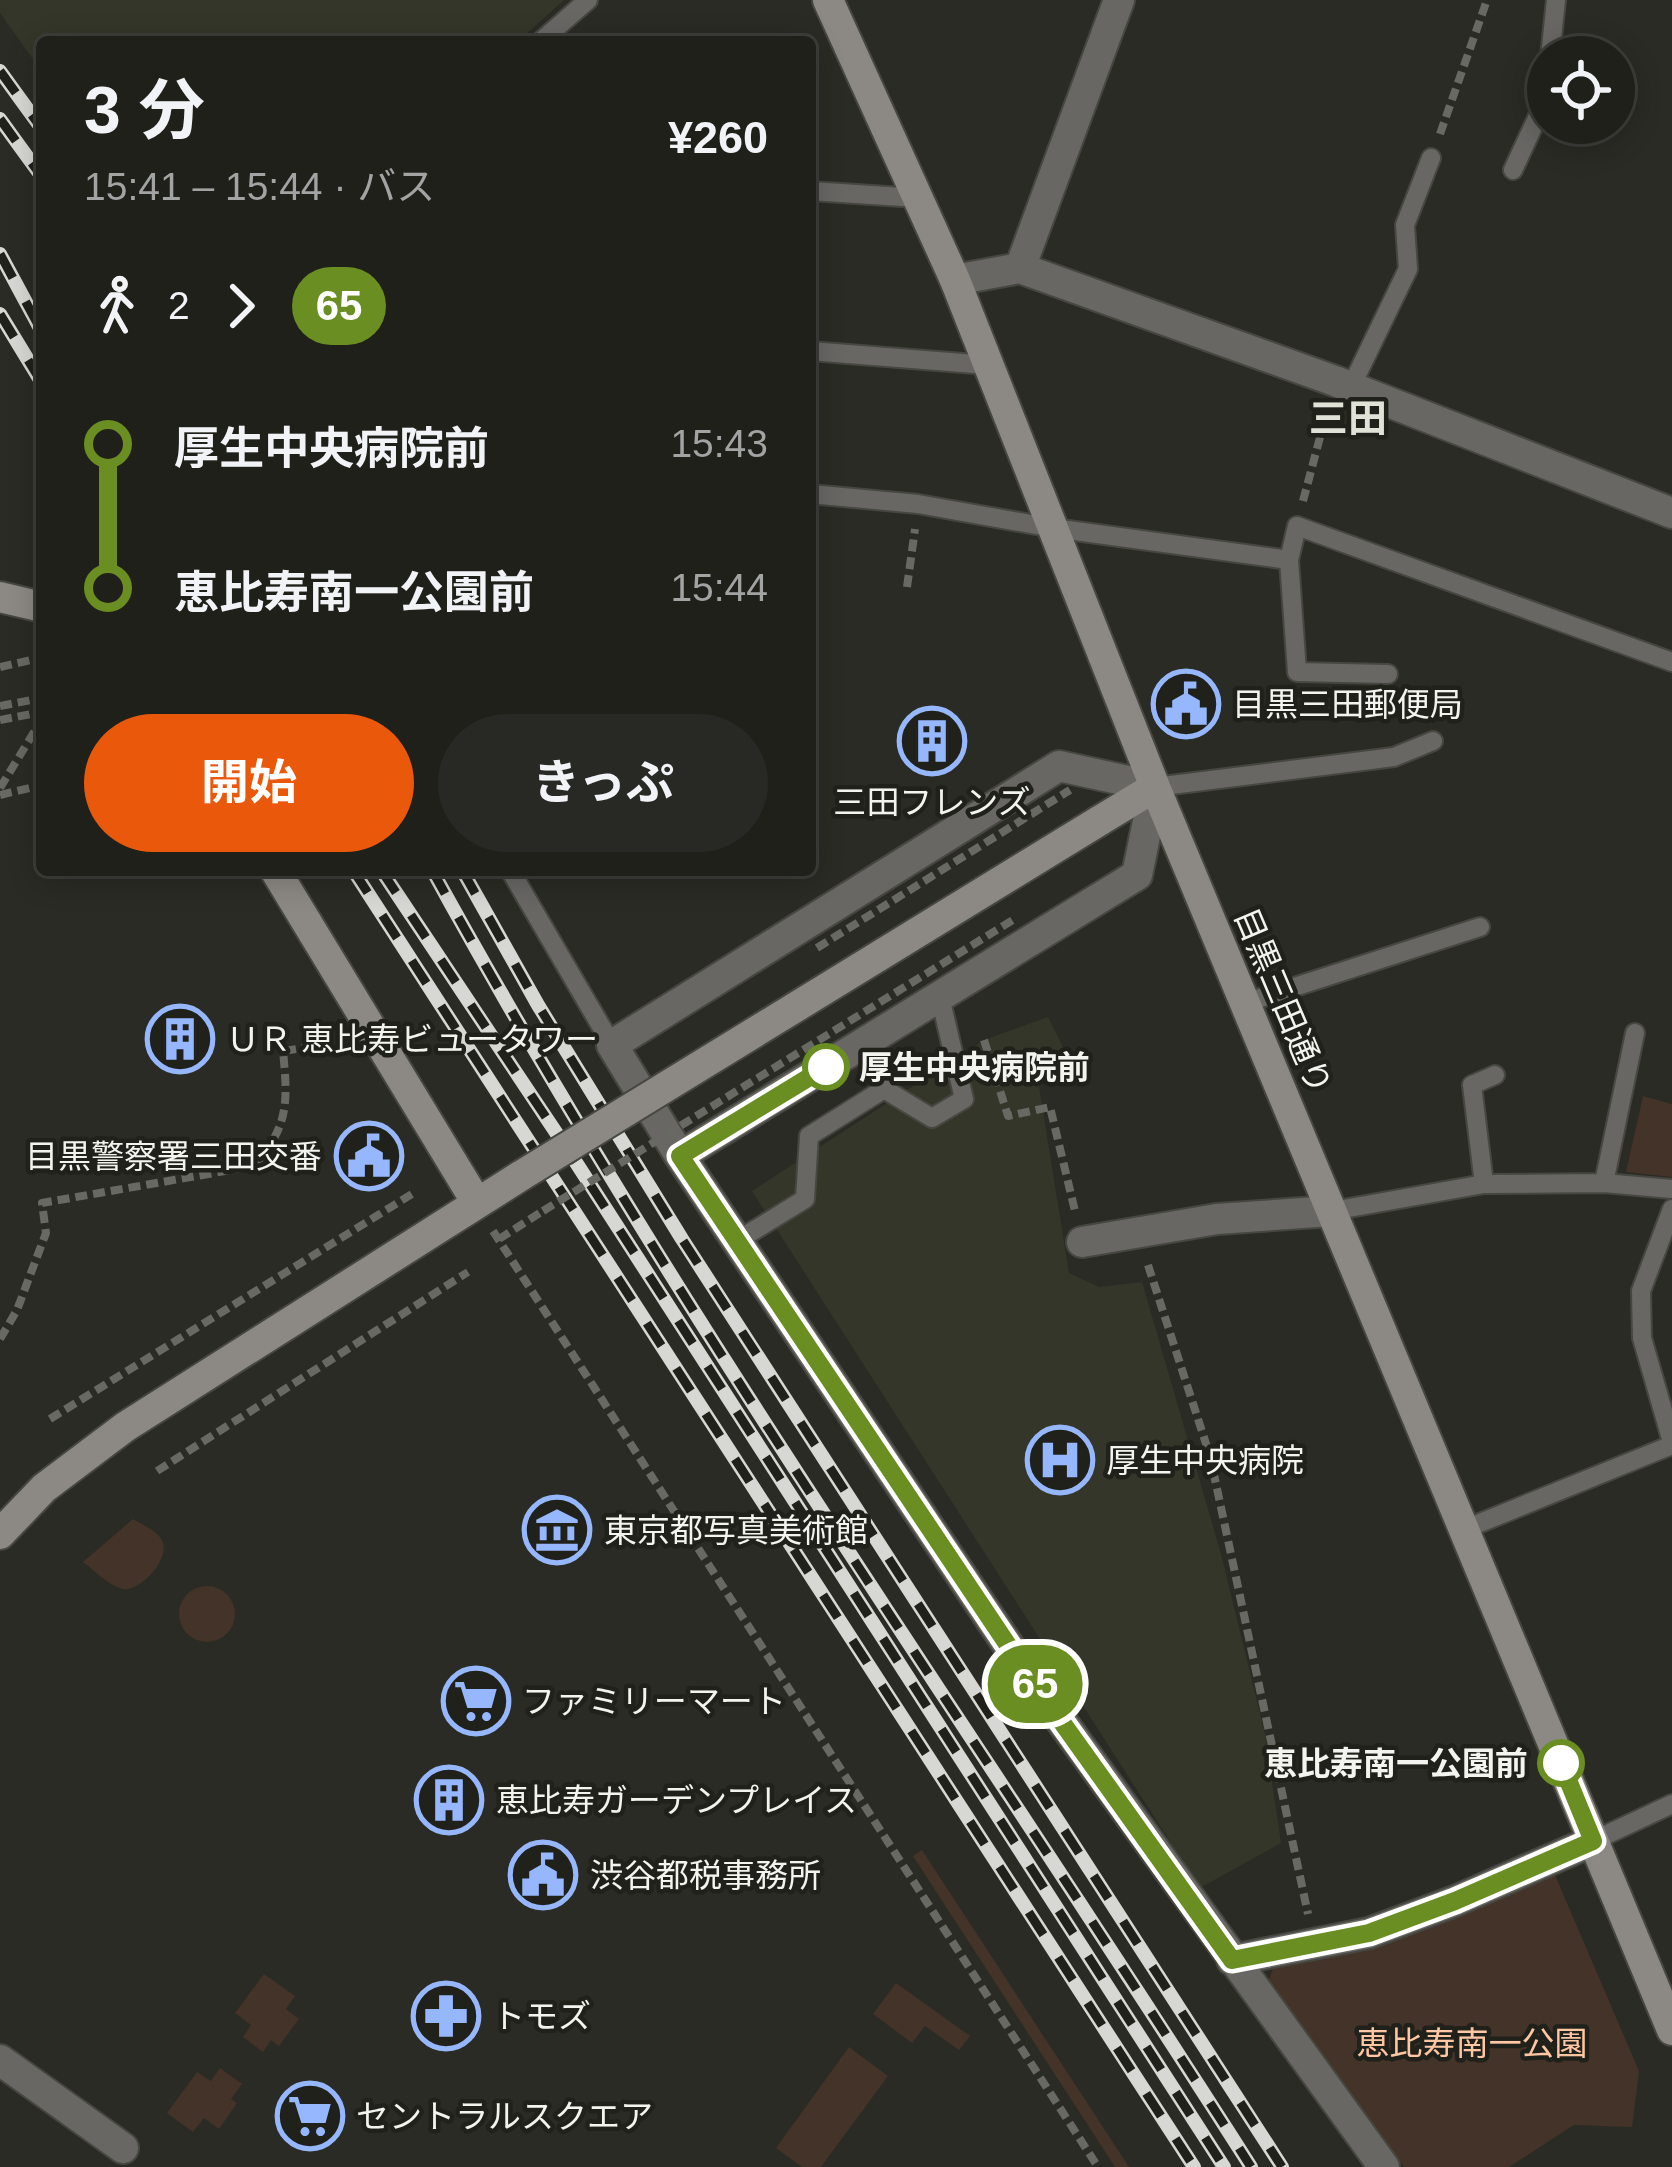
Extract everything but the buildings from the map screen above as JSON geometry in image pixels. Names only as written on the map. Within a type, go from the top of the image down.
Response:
[{"type":"street","name":"目黒三田通り","points":[[828,0],[955,280],[1155,787],[1672,2030]]},
{"type":"street","points":[[1020,268],[1119,0]]},
{"type":"street","points":[[955,280],[1020,268],[1343,384],[1672,513]]},
{"type":"street","points":[[0,598],[36,607]]},
{"type":"street","points":[[1155,787],[1059,766],[612,1045],[680,1156],[1026,1672],[1384,2167]]},
{"type":"street","points":[[0,1534],[44,1488],[125,1427],[522,1175],[1155,787]]},
{"type":"street","points":[[680,1156],[1137,875],[1155,787]]},
{"type":"street","points":[[279,876],[477,1203]]},
{"type":"street","points":[[1082,1242],[1217,1219],[1332,1211]]},
{"type":"street","points":[[1232,1960],[1369,1933],[1593,1841]]},
{"type":"street","points":[[0,2060],[123,2148]]},
{"type":"lane","points":[[547,36],[588,0]]},
{"type":"lane","points":[[1552,36],[1556,0]]},
{"type":"lane","points":[[1514,170],[1527,141]]},
{"type":"lane","points":[[1343,384],[1408,269],[1405,225],[1431,158]]},
{"type":"lane","points":[[816,190],[917,198]]},
{"type":"lane","points":[[816,351],[988,364]]},
{"type":"lane","points":[[816,495],[918,504],[1289,560]]},
{"type":"lane","points":[[1388,674],[1298,672],[1289,560],[1297,526],[1672,662]]},
{"type":"lane","points":[[1155,787],[1394,757],[1433,740]]},
{"type":"lane","points":[[513,876],[612,1045]]},
{"type":"lane","points":[[1245,1003],[1480,927]]},
{"type":"lane","points":[[740,1240],[805,1199],[808,1136],[884,1089],[932,1118],[964,1099],[940,997]]},
{"type":"lane","points":[[1604,1183],[1635,1033]]},
{"type":"lane","points":[[1484,1184],[1472,1085],[1496,1076]]},
{"type":"lane","points":[[1332,1211],[1484,1184],[1604,1183],[1672,1189]]},
{"type":"lane","points":[[1466,1528],[1672,1443],[1642,1339],[1641,1291],[1672,1208]]},
{"type":"lane","points":[[1593,1841],[1672,1804]]},
{"type":"path","points":[[1431,158],[1487,0]]},
{"type":"path","points":[[1297,526],[1343,384]]},
{"type":"path","points":[[907,587],[918,504]]},
{"type":"path","points":[[0,667],[36,659]]},
{"type":"path","points":[[0,706],[36,699]]},
{"type":"path","points":[[0,720],[36,717]]},
{"type":"path","points":[[0,791],[36,727]]},
{"type":"path","points":[[0,791],[36,786]]},
{"type":"path","points":[[498,1240],[1024,913]]},
{"type":"path","points":[[984,1040],[1009,1117],[1050,1107],[1082,1242]]},
{"type":"path","points":[[0,1339],[17,1310],[46,1233],[42,1203],[254,1166],[274,1144],[288,1104],[283,1051],[344,1042]]},
{"type":"path","points":[[50,1419],[415,1192]]},
{"type":"path","points":[[477,1203],[1098,2167]]},
{"type":"path","points":[[1146,1258],[1210,1456],[1314,1945]]},
{"type":"path","points":[[158,1472],[468,1272]]},
{"type":"shaded area","points":[[0,0],[564,0],[524,36],[36,36],[36,64],[0,13]]},
{"type":"shaded area","name":"厚生中央病院","points":[[1048,1017],[1075,1071],[1038,1080],[1069,1273],[1099,1287],[1142,1282],[1221,1554],[1265,1734],[1281,1843],[1200,1888],[752,1191],[984,1040]]},
{"type":"green space","points":[[1643,1096],[1672,1104],[1672,1177],[1626,1172]]},
{"type":"green space","points":[[133,1519],[158,1535],[164,1550],[145,1580],[123,1589],[83,1562]]},
{"type":"green space","points":[[207,1586],[226,1595],[235,1614],[226,1633],[207,1642],[188,1633],[179,1614],[188,1595]]},
{"type":"green space","points":[[922,1850],[1129,2167],[1115,2167],[913,1856]]},
{"type":"green space","name":"恵比寿南一公園","points":[[1555,1875],[1639,2071],[1632,2127],[1574,2125],[1509,2167],[1404,2167],[1267,1985],[1274,1966],[1383,1942]]},
{"type":"green space","points":[[264,1974],[295,1996],[286,2009],[299,2019],[279,2046],[271,2040],[263,2052],[243,2037],[251,2025],[235,2013]]},
{"type":"green space","points":[[896,1983],[970,2036],[959,2050],[925,2026],[912,2043],[873,2014]]},
{"type":"green space","points":[[849,2047],[888,2076],[821,2167],[802,2167],[776,2148]]},
{"type":"green space","points":[[220,2068],[242,2084],[231,2099],[237,2103],[219,2129],[204,2118],[193,2132],[167,2113],[197,2072],[211,2081]]},
{"type":"railway","points":[[0,71],[36,121]]},
{"type":"railway","points":[[0,119],[36,169]]},
{"type":"railway","points":[[0,254],[36,321]]},
{"type":"railway","points":[[0,314],[36,373]]},
{"type":"railway","points":[[357,876],[1194,2167]]},
{"type":"railway","points":[[385,876],[577,1164],[1224,2167]]},
{"type":"railway","points":[[435,876],[527,1037],[727,1364],[1251,2167]]},
{"type":"railway","points":[[465,876],[538,1005],[682,1239],[1282,2167]]},
{"type":"bus line","name":"65","points":[[826,1067],[680,1156],[1026,1672],[1232,1960],[1369,1933],[1593,1841],[1561,1763]]},
{"type":"place","name":"目黒三田郵便局","points":[[1186,704]]},
{"type":"place","name":"三田フレンズ","points":[[932,741]]},
{"type":"place","name":"ＵＲ 恵比寿ビュータワー","points":[[180,1039]]},
{"type":"place","name":"厚生中央病院前","points":[[826,1067]]},
{"type":"place","name":"目黒警察署三田交番","points":[[369,1156]]},
{"type":"place","name":"厚生中央病院","points":[[1060,1460]]},
{"type":"place","name":"東京都写真美術館","points":[[557,1530]]},
{"type":"place","name":"ファミリーマート","points":[[476,1701]]},
{"type":"place","name":"恵比寿南一公園前","points":[[1561,1763]]},
{"type":"place","name":"恵比寿ガーデンプレイス","points":[[449,1800]]},
{"type":"place","name":"渋谷都税事務所","points":[[543,1875]]},
{"type":"place","name":"トモズ","points":[[446,2016]]},
{"type":"place","name":"セントラルスクエア","points":[[310,2116]]},
{"type":"district","name":"三田","points":[[1348,418]]}]
